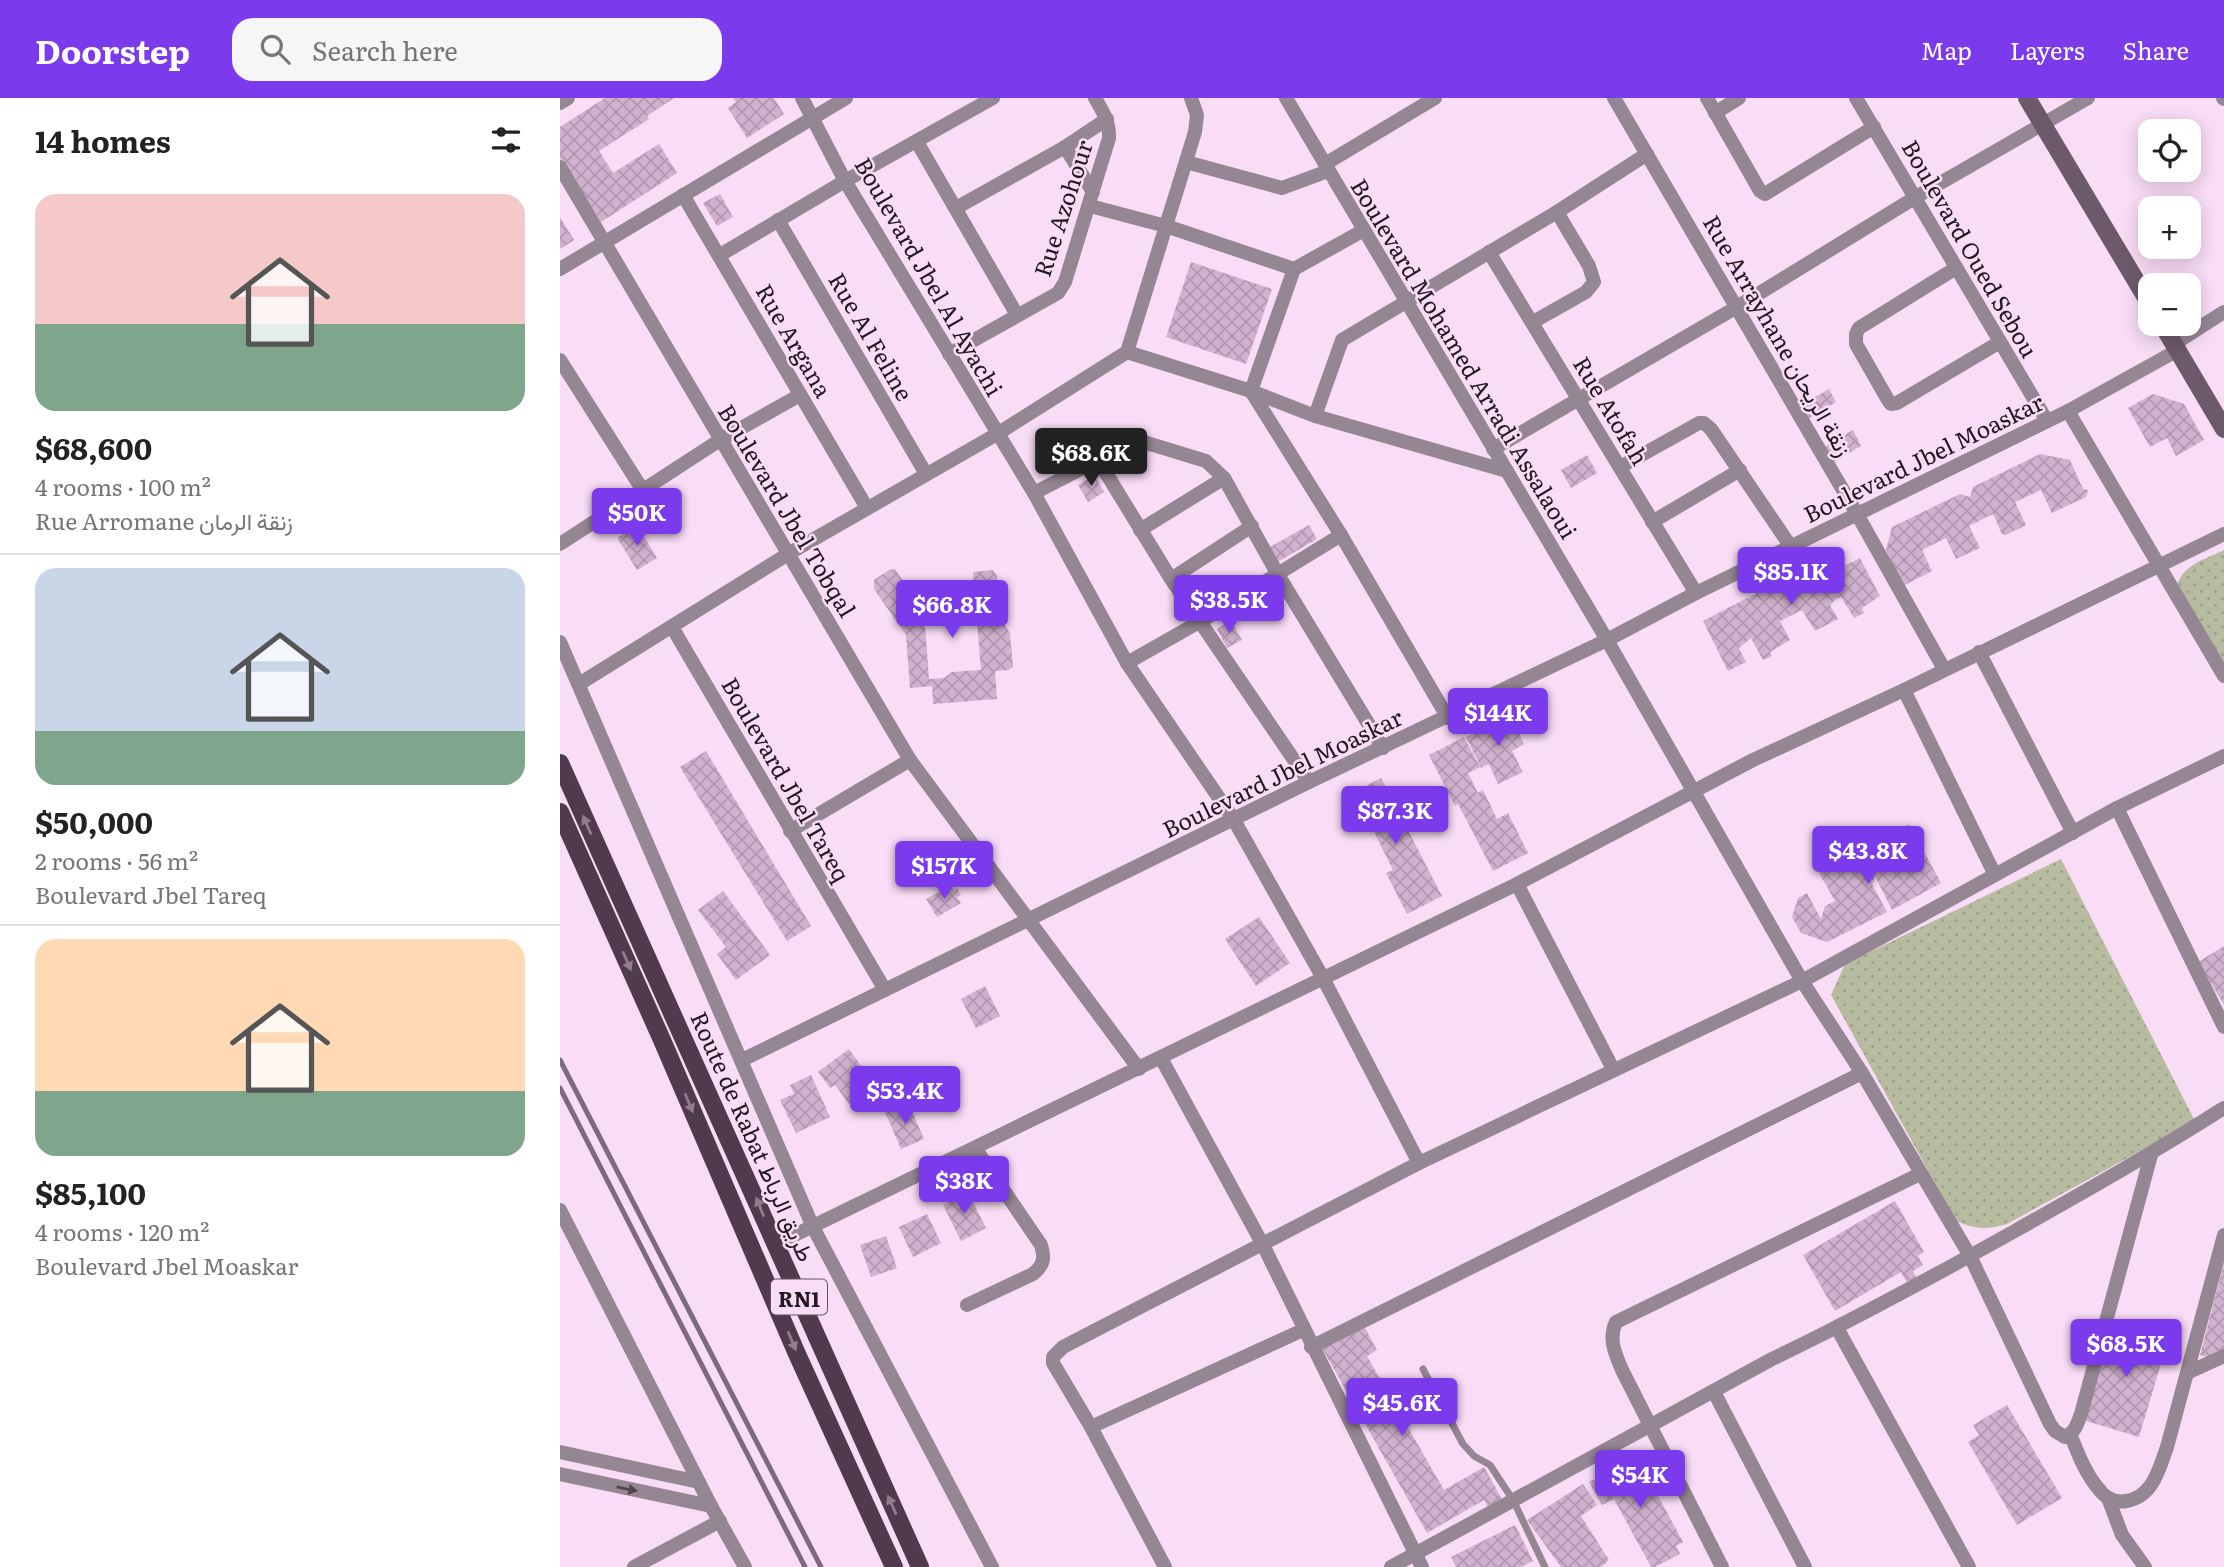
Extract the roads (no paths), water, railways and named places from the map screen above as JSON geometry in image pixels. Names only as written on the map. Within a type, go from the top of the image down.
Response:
[{"type":"main road","name":"Route de Rabat طريق الرباط","points":[[560,763],[920,1567]]},
{"type":"main road","name":"Route de Rabat طريق الرباط","points":[[560,812],[662,1040],[797,1354],[894,1567]]},
{"type":"street","points":[[560,103],[568,98]]},
{"type":"street","name":"Boulevard Jbel Al Ayachi","points":[[802,98],[845,181],[1034,493],[1126,663],[1234,820],[1324,978],[1419,1163]]},
{"type":"street","points":[[560,269],[846,98]]},
{"type":"street","points":[[720,255],[993,98]]},
{"type":"street","name":"Rue Azohour","points":[[949,354],[1058,293],[1065,282],[1109,138],[1110,128],[1096,98]]},
{"type":"street","points":[[579,684],[788,554],[997,435],[1127,352],[1195,132],[1197,115],[1191,98]]},
{"type":"street","name":"Boulevard Mohamed Arradi Assalaoui","points":[[1286,98],[1607,640],[1802,981],[1862,1073],[1970,1256],[2050,1424],[2059,1435],[2065,1437],[2070,1434]]},
{"type":"street","points":[[1186,162],[1282,188],[1326,168],[1435,98]]},
{"type":"street","name":"Rue Arrayhane زنقة الريحان","points":[[1614,98],[1857,514],[1944,669]]},
{"type":"street","points":[[1707,98],[1760,191],[1765,194],[1874,127]]},
{"type":"street","points":[[1715,113],[1739,98]]},
{"type":"street","name":"Boulevard Oued Sebou","points":[[1856,98],[2047,421]]},
{"type":"street","points":[[2027,98],[2138,284]]},
{"type":"street","points":[[1493,449],[1737,307],[1916,197],[2088,98]]},
{"type":"street","points":[[956,208],[1065,147],[1107,119]]},
{"type":"street","points":[[917,142],[1017,315]]},
{"type":"street","points":[[1065,147],[1091,199],[1294,270]]},
{"type":"street","points":[[1315,416],[1340,343],[1557,212],[1647,154]]},
{"type":"street","name":"Boulevard Jbel Tobqal","points":[[560,167],[909,760],[1139,1069]]},
{"type":"street","name":"Rue Argana","points":[[683,195],[867,508]]},
{"type":"street","points":[[1533,322],[1586,292],[1594,282],[1589,267],[1557,212]]},
{"type":"street","name":"Rue Al Feline","points":[[778,220],[926,474]]},
{"type":"street","points":[[1251,391],[1294,270],[1364,230]]},
{"type":"street","name":"Rue Atofah","points":[[1489,252],[1696,593]]},
{"type":"street","points":[[1956,268],[1859,328],[1856,344],[1888,400],[1891,404],[1897,403],[2000,342]]},
{"type":"street","name":"Boulevard Jbel Moaskar","points":[[742,1060],[1309,782],[1448,718],[2068,411],[2176,347],[2224,312]]},
{"type":"street","points":[[2169,336],[2224,429]]},
{"type":"street","points":[[1127,352],[1251,391],[1315,416],[1507,471]]},
{"type":"street","points":[[560,360],[642,489]]},
{"type":"street","points":[[1251,391],[1341,535],[1448,718]]},
{"type":"street","points":[[560,544],[720,440],[800,396]]},
{"type":"street","points":[[2068,411],[2224,676]]},
{"type":"street","points":[[1620,467],[1702,422],[1711,429],[1740,470],[1790,547]]},
{"type":"street","points":[[1034,493],[1137,440],[1206,461],[1224,478],[1277,573],[1383,748]]},
{"type":"street","points":[[1098,460],[1171,579],[1309,782]]},
{"type":"street","points":[[1652,522],[1740,470]]},
{"type":"street","points":[[1140,530],[1224,478]]},
{"type":"street","points":[[1171,579],[1252,526]]},
{"type":"street","points":[[776,1244],[1517,884],[1693,789],[2224,534]]},
{"type":"street","points":[[1126,663],[1201,621],[1341,535]]},
{"type":"street","name":"Boulevard Jbel Tareq","points":[[672,626],[790,831],[886,990]]},
{"type":"street","points":[[560,642],[813,1227],[992,1567]]},
{"type":"street","points":[[1979,652],[2073,833]]},
{"type":"street","points":[[1904,690],[1995,875]]},
{"type":"street","points":[[1165,1567],[1091,1427],[1053,1363],[1057,1352],[1419,1163],[1802,981],[2117,808],[2224,756]]},
{"type":"street","points":[[790,831],[909,760]]},
{"type":"street","points":[[2117,808],[2224,1027]]},
{"type":"street","points":[[1517,884],[1613,1069]]},
{"type":"street","points":[[1161,1058],[1263,1245],[1311,1347],[1422,1567]]},
{"type":"street","points":[[1311,1347],[1862,1073]]},
{"type":"street","points":[[1391,1567],[1772,1359],[1837,1328],[1970,1256],[2151,1155],[2224,1108]]},
{"type":"street","points":[[967,1305],[1033,1274],[1041,1267],[1045,1256],[1041,1245],[975,1148]]},
{"type":"street","points":[[2145,1567],[2122,1535],[2108,1498],[2092,1479],[2070,1434],[2076,1428],[2081,1414],[2151,1155]]},
{"type":"street","points":[[1723,1567],[1616,1356],[1611,1335],[1616,1322],[1920,1174]]},
{"type":"street","points":[[560,1210],[711,1506],[745,1567]]},
{"type":"street","points":[[2108,1498],[2119,1502],[2132,1500],[2147,1490],[2157,1476],[2188,1373],[2224,1235]]},
{"type":"street","points":[[1837,1328],[1969,1567]]},
{"type":"street","points":[[1091,1427],[1303,1329]]},
{"type":"street","points":[[2188,1373],[2224,1356]]},
{"type":"street","points":[[1714,1392],[1805,1567]]},
{"type":"street","points":[[560,1452],[699,1482]]},
{"type":"street","points":[[560,1474],[711,1506]]},
{"type":"street","points":[[634,1567],[720,1521]]},
{"type":"lane","points":[[1423,1369],[1463,1444],[1474,1456],[1490,1465],[1513,1500],[1545,1567]]},
{"type":"railway","points":[[560,1060],[821,1567]]},
{"type":"railway","points":[[560,1088],[805,1567]]}]
